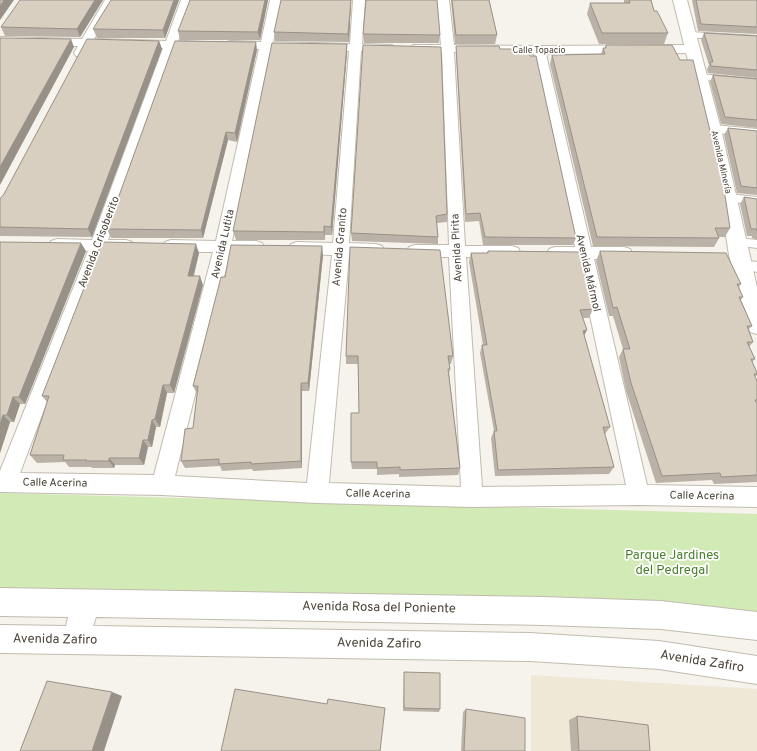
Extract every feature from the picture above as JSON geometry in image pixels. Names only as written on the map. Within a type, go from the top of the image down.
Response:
[{"type":"street","points":[[74,64],[111,0]]},
{"type":"street","name":"Avenida Crisoberito","points":[[3,482],[98,246],[187,0]]},
{"type":"street","name":"Avenida Lutita","points":[[162,486],[224,247],[265,46],[276,0]]},
{"type":"street","name":"Avenida Granito","points":[[317,493],[341,248],[359,0]]},
{"type":"street","name":"Avenida Pirita","points":[[443,0],[448,49],[457,252],[472,497]]},
{"type":"street","name":"Avenida Minería","points":[[680,0],[713,129],[729,198],[740,257],[757,326]]},
{"type":"street","points":[[691,42],[757,39]]},
{"type":"street","name":"Calle Topacio","points":[[0,41],[539,50],[691,42]]},
{"type":"street","name":"Avenida Mármol","points":[[539,50],[639,495]]},
{"type":"street","points":[[700,77],[757,82]]},
{"type":"street","points":[[713,129],[757,133]]},
{"type":"street","points":[[729,198],[757,201]]},
{"type":"street","points":[[45,244],[638,254]]},
{"type":"street","points":[[740,257],[757,244]]},
{"type":"street","name":"Calle Acerina","points":[[3,482],[472,497],[639,495],[757,497]]},
{"type":"street","name":"Avenida Rosa del Poniente","points":[[0,602],[622,613],[661,615],[757,626]]},
{"type":"street","points":[[76,640],[86,604]]},
{"type":"street","name":"Avenida Zafiro","points":[[0,639],[530,646],[659,654],[757,670]]},
{"type":"shaded area","points":[[531,675],[757,689],[757,751],[531,751]]},
{"type":"green space","name":"Parque Jardines del Pedregal","points":[[0,493],[757,514],[757,619],[0,595]]},
{"type":"building","points":[[0,0],[4,0],[0,6]]},
{"type":"building","points":[[20,0],[95,0],[77,29],[1,27]]},
{"type":"building","points":[[111,0],[174,0],[163,30],[93,29]]},
{"type":"building","points":[[190,0],[265,0],[258,32],[178,31]]},
{"type":"building","points":[[281,0],[351,0],[348,34],[274,32]]},
{"type":"building","points":[[366,0],[437,0],[440,35],[363,34]]},
{"type":"building","points":[[452,0],[489,0],[497,35],[456,35]]},
{"type":"building","points":[[629,0],[651,0],[654,11],[657,11],[668,33],[602,33],[590,3],[630,3]]},
{"type":"building","points":[[696,0],[757,0],[757,27],[701,24]]},
{"type":"building","points":[[704,33],[757,36],[757,70],[711,66],[710,62],[713,62]]},
{"type":"building","points":[[0,38],[71,39],[0,167]]},
{"type":"building","points":[[87,39],[159,41],[88,229],[0,227],[0,199]]},
{"type":"building","points":[[175,41],[256,42],[235,133],[226,132],[201,230],[107,229]]},
{"type":"building","points":[[272,43],[347,44],[331,227],[324,226],[324,232],[233,231]]},
{"type":"building","points":[[363,45],[441,47],[447,214],[436,216],[438,237],[351,233]]},
{"type":"building","points":[[606,45],[672,45],[680,60],[693,60],[724,189],[730,228],[715,228],[719,238],[597,237],[552,55],[605,54],[603,48],[606,48]]},
{"type":"building","points":[[456,46],[499,46],[500,49],[515,49],[516,52],[528,51],[530,56],[536,56],[576,238],[485,237],[480,213],[466,214]]},
{"type":"building","points":[[713,75],[757,79],[757,120],[725,117]]},
{"type":"building","points":[[728,128],[757,131],[757,188],[741,186]]},
{"type":"building","points":[[744,197],[757,199],[757,231],[756,229],[751,229]]},
{"type":"building","points":[[0,242],[81,243],[19,397],[13,397],[7,415],[3,415],[0,425]]},
{"type":"building","points":[[102,242],[196,244],[188,276],[200,276],[170,385],[163,385],[155,419],[152,420],[148,440],[143,440],[139,458],[109,458],[109,461],[86,461],[87,460],[63,460],[64,455],[30,455],[49,396],[42,396]]},
{"type":"building","points":[[231,245],[322,246],[308,383],[301,383],[301,461],[219,464],[219,459],[181,461],[185,429],[193,428],[198,386],[193,386],[221,277],[225,277]]},
{"type":"building","points":[[350,247],[440,250],[453,356],[448,356],[450,369],[448,369],[460,468],[400,470],[400,467],[377,468],[377,462],[351,462],[351,413],[359,413],[358,356],[346,356]]},
{"type":"building","points":[[488,251],[580,252],[593,309],[580,310],[587,330],[583,331],[610,427],[603,427],[614,467],[498,470],[494,431],[497,431],[482,345],[487,345],[471,253],[488,253]]},
{"type":"building","points":[[600,251],[726,253],[741,284],[737,284],[743,297],[739,297],[752,326],[747,326],[753,342],[747,342],[755,359],[751,359],[757,373],[754,374],[757,381],[757,400],[755,400],[757,404],[757,475],[721,477],[720,473],[662,476],[631,383],[623,349],[630,349],[617,307],[613,308]]},
{"type":"building","points":[[404,672],[440,673],[440,709],[404,708]]},
{"type":"building","points":[[47,681],[112,692],[92,751],[20,751]]},
{"type":"building","points":[[235,689],[327,704],[328,699],[385,708],[380,751],[221,751]]},
{"type":"building","points":[[466,709],[525,718],[525,751],[464,751]]},
{"type":"building","points":[[577,716],[648,725],[650,751],[579,751]]}]
